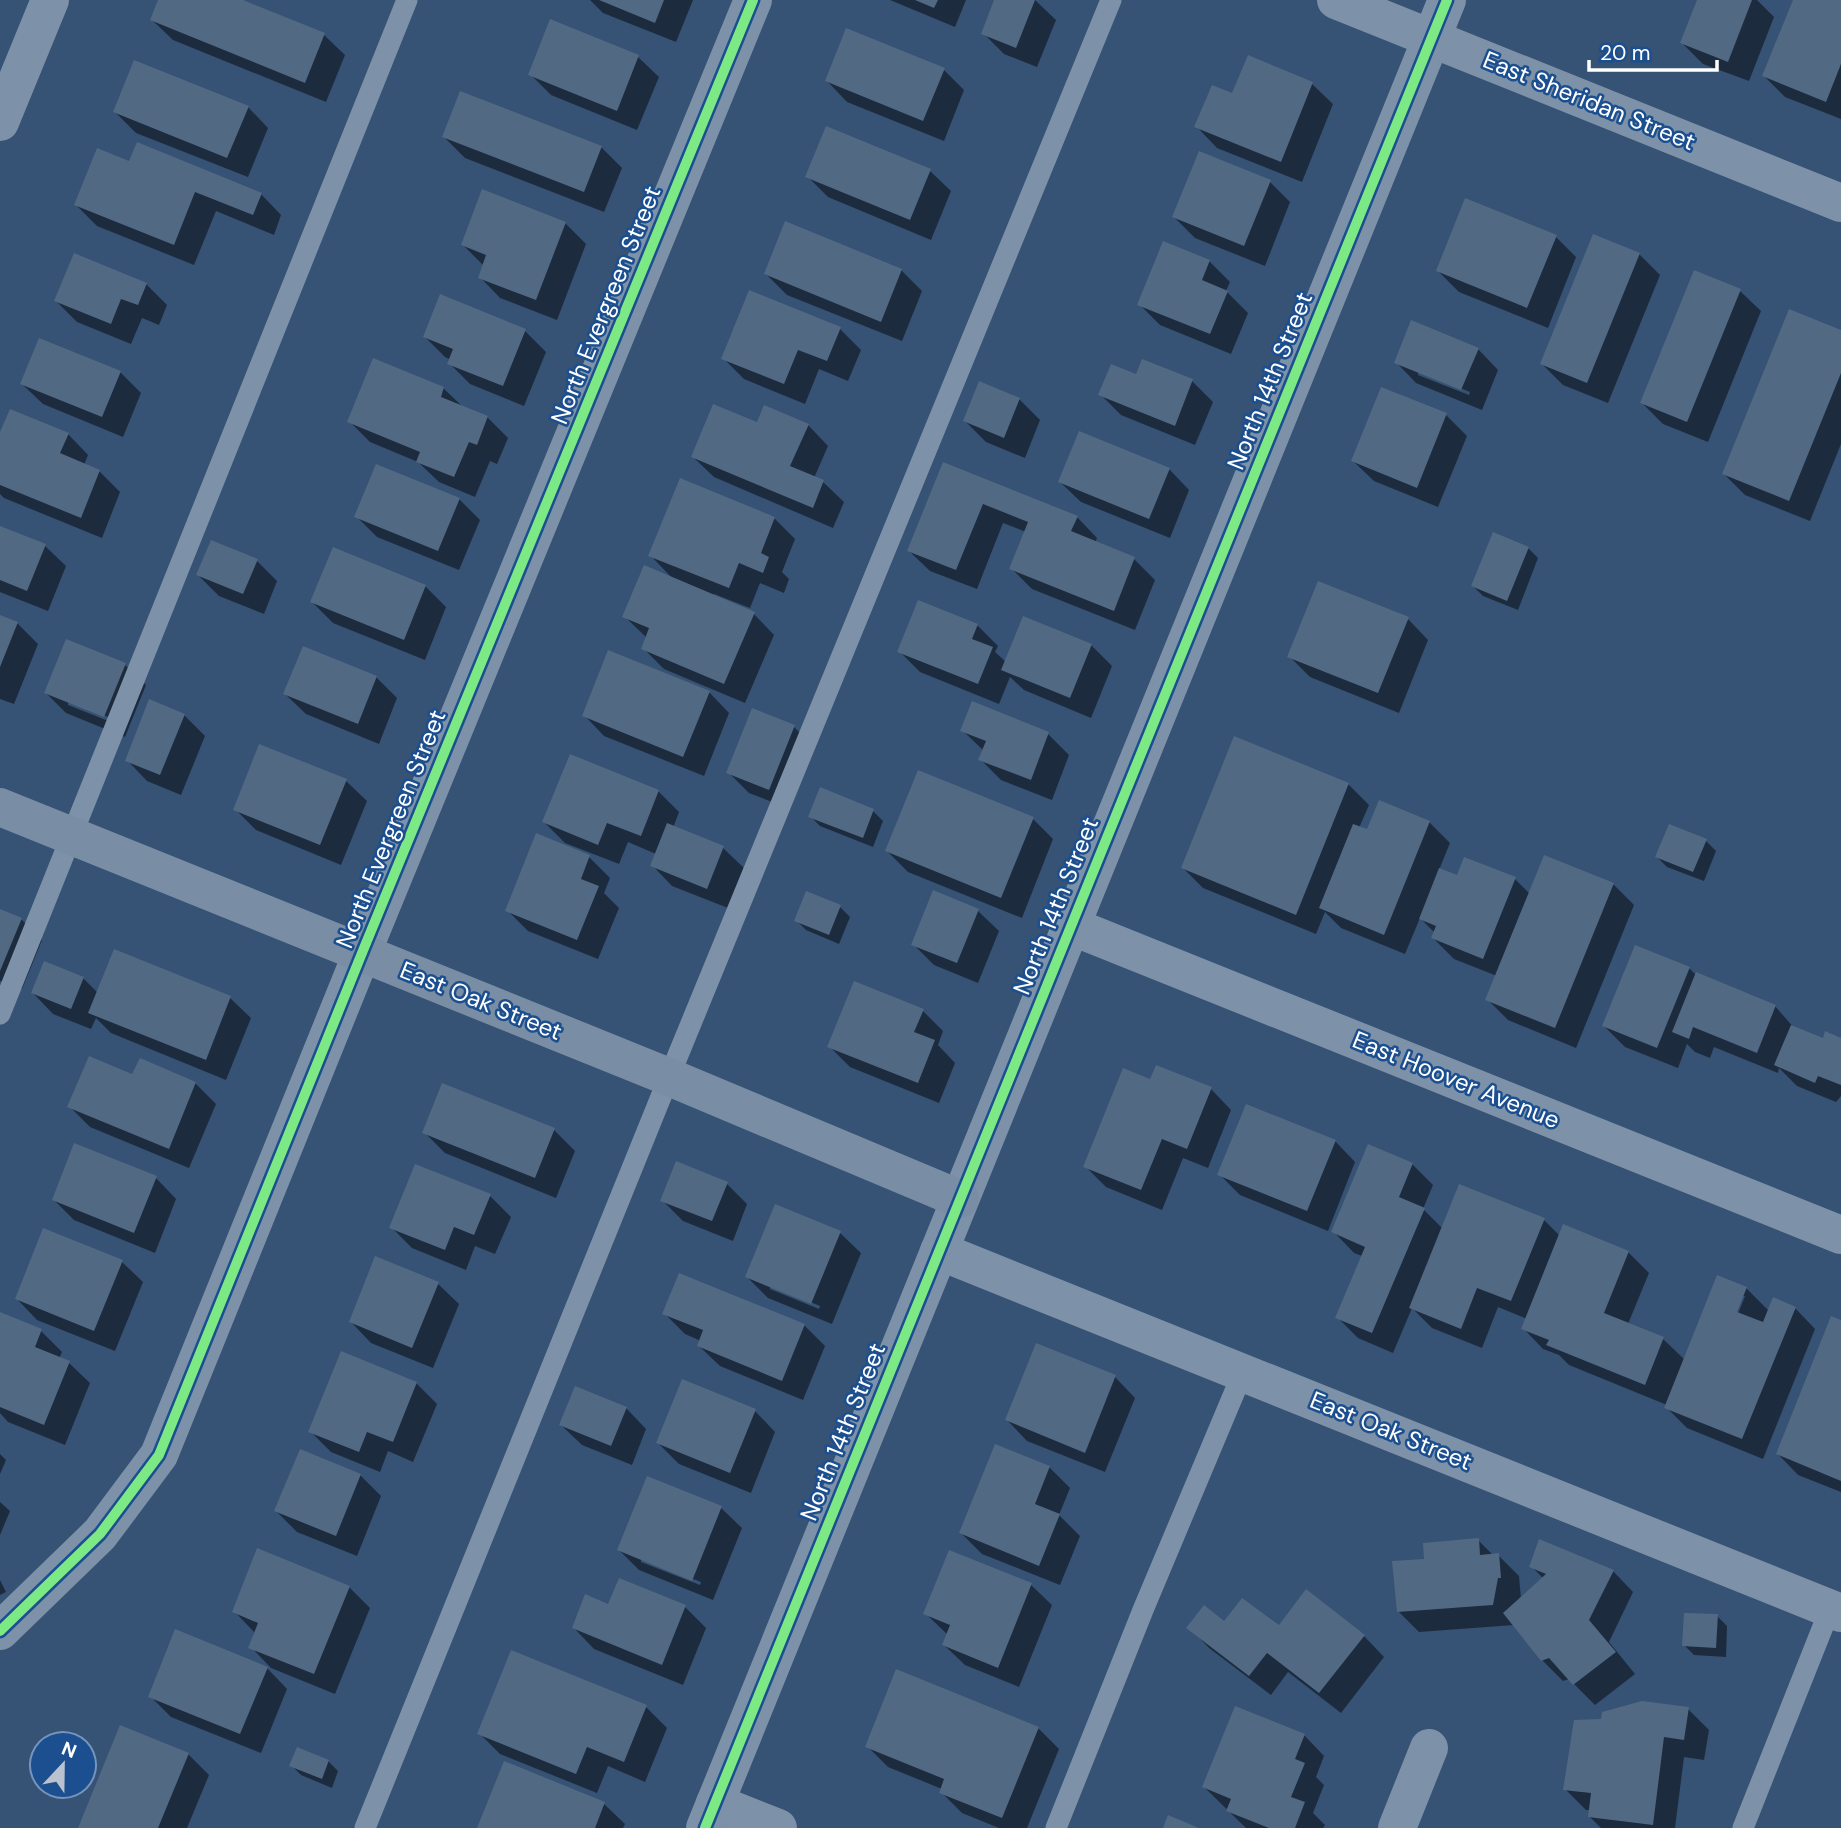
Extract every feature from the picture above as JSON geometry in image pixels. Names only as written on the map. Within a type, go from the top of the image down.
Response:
[{"type":"street","points":[[0,122],[50,0]]},
{"type":"street","name":"North Evergreen Street","points":[[0,1631],[100,1534],[159,1455],[753,0]]},
{"type":"street","name":"East Sheridan Street","points":[[1336,0],[1841,203]]},
{"type":"street","name":"North 14th Street","points":[[710,1815],[1447,0]]},
{"type":"street","name":"East Oak Street","points":[[0,807],[669,1077],[960,1199]]},
{"type":"street","name":"East Hoover Avenue","points":[[1071,926],[1841,1235]]},
{"type":"street","name":"East Oak Street","points":[[939,1251],[1836,1611]]},
{"type":"street","points":[[1397,1828],[1429,1748]]},
{"type":"street","points":[[710,1815],[778,1828]]},
{"type":"lane","points":[[0,1014],[407,0]]},
{"type":"lane","points":[[365,1828],[669,1077],[1111,0]]},
{"type":"lane","points":[[1056,1828],[1143,1610],[1243,1372]]},
{"type":"lane","points":[[1743,1828],[1836,1611]]},
{"type":"building","points":[[158,0],[243,0],[325,33],[305,83],[150,20]]},
{"type":"building","points":[[599,0],[664,0],[655,23]]},
{"type":"building","points":[[915,0],[938,0],[934,8]]},
{"type":"building","points":[[994,0],[1035,0],[1016,48],[981,34]]},
{"type":"building","points":[[1697,0],[1752,0],[1728,62],[1680,43]]},
{"type":"building","points":[[1793,0],[1841,0],[1841,64],[1826,102],[1762,76]]},
{"type":"building","points":[[550,19],[639,55],[617,111],[528,75]]},
{"type":"building","points":[[846,28],[945,68],[923,121],[825,81]]},
{"type":"building","points":[[1248,55],[1313,82],[1281,162],[1194,127],[1212,85],[1232,93]]},
{"type":"building","points":[[134,60],[249,106],[227,158],[113,112]]},
{"type":"building","points":[[460,91],[602,146],[584,192],[442,137]]},
{"type":"building","points":[[826,126],[931,169],[910,220],[805,177]]},
{"type":"building","points":[[137,142],[262,193],[253,215],[195,192],[174,245],[74,205],[97,148],[129,161]]},
{"type":"building","points":[[1199,151],[1271,180],[1244,246],[1172,217]]},
{"type":"building","points":[[482,189],[566,222],[536,300],[478,278],[486,255],[461,245]]},
{"type":"building","points":[[1465,198],[1557,235],[1527,308],[1436,271]]},
{"type":"building","points":[[785,221],[902,269],[881,322],[764,274]]},
{"type":"building","points":[[1593,234],[1640,253],[1587,383],[1540,364]]},
{"type":"building","points":[[1163,241],[1210,260],[1202,280],[1228,291],[1210,334],[1137,305]]},
{"type":"building","points":[[74,253],[147,283],[138,305],[121,299],[111,324],[54,301]]},
{"type":"building","points":[[1694,270],[1741,289],[1687,422],[1640,403]]},
{"type":"building","points":[[749,290],[841,327],[827,361],[798,350],[784,384],[721,359]]},
{"type":"building","points":[[440,294],[526,329],[503,386],[447,364],[453,349],[423,337]]},
{"type":"building","points":[[1789,309],[1841,330],[1841,373],[1789,501],[1722,474]]},
{"type":"building","points":[[1411,320],[1479,348],[1461,390],[1394,363]]},
{"type":"building","points":[[39,338],[121,371],[102,417],[20,384]]},
{"type":"building","points":[[373,358],[444,387],[441,397],[488,416],[477,445],[469,442],[454,477],[416,462],[420,452],[347,422]]},
{"type":"building","points":[[1142,359],[1193,379],[1175,426],[1098,395],[1111,364],[1136,374]]},
{"type":"building","points":[[979,381],[1020,398],[1004,438],[963,421]]},
{"type":"building","points":[[1381,387],[1447,413],[1417,488],[1351,461]]},
{"type":"building","points":[[713,404],[757,422],[764,405],[809,424],[790,466],[824,480],[813,508],[691,457]]},
{"type":"building","points":[[10,409],[69,433],[60,453],[100,470],[81,518],[0,485],[0,432]]},
{"type":"building","points":[[1079,431],[1170,468],[1149,519],[1058,482]]},
{"type":"building","points":[[943,462],[1078,516],[1071,531],[1135,557],[1114,611],[1009,569],[1028,522],[983,504],[956,570],[907,551]]},
{"type":"building","points":[[376,464],[460,498],[438,551],[354,517]]},
{"type":"building","points":[[680,478],[775,517],[761,553],[769,557],[763,573],[739,563],[729,588],[648,556]]},
{"type":"building","points":[[0,526],[46,544],[27,591],[0,580]]},
{"type":"building","points":[[1493,532],[1529,547],[1507,601],[1471,586]]},
{"type":"building","points":[[211,540],[258,559],[243,594],[196,575]]},
{"type":"building","points":[[333,547],[426,585],[404,640],[310,602]]},
{"type":"building","points":[[644,565],[755,612],[724,684],[641,649],[649,628],[622,617]]},
{"type":"building","points":[[1318,581],[1409,617],[1378,693],[1287,657]]},
{"type":"building","points":[[918,600],[978,624],[972,639],[993,647],[978,684],[897,652]]},
{"type":"building","points":[[0,615],[18,622],[0,667]]},
{"type":"building","points":[[1023,616],[1092,644],[1070,698],[1001,670]]},
{"type":"building","points":[[66,639],[126,663],[104,717],[44,693]]},
{"type":"building","points":[[303,646],[377,676],[358,724],[283,694]]},
{"type":"building","points":[[608,650],[710,691],[683,757],[582,716]]},
{"type":"building","points":[[149,699],[185,714],[160,775],[125,761]]},
{"type":"building","points":[[972,701],[1049,732],[1031,780],[978,760],[986,741],[960,731]]},
{"type":"building","points":[[752,708],[795,725],[769,790],[726,773]]},
{"type":"building","points":[[1234,736],[1349,783],[1296,915],[1181,868]]},
{"type":"building","points":[[259,744],[347,779],[320,845],[233,810]]},
{"type":"building","points":[[570,754],[659,790],[641,836],[607,823],[598,845],[542,822]]},
{"type":"building","points":[[918,770],[1034,817],[1001,898],[885,851]]},
{"type":"building","points":[[820,787],[874,809],[863,838],[808,817]]},
{"type":"building","points":[[1379,800],[1430,821],[1384,935],[1319,908],[1353,824],[1367,829]]},
{"type":"building","points":[[667,823],[724,846],[707,889],[650,866]]},
{"type":"building","points":[[1669,824],[1707,839],[1693,872],[1655,857]]},
{"type":"building","points":[[536,833],[590,855],[581,879],[599,886],[577,940],[505,911]]},
{"type":"building","points":[[1544,855],[1614,883],[1555,1028],[1485,1000]]},
{"type":"building","points":[[1464,857],[1516,877],[1483,959],[1431,938],[1436,926],[1419,919],[1439,868],[1457,875]]},
{"type":"building","points":[[933,890],[979,909],[957,963],[911,945]]},
{"type":"building","points":[[806,891],[841,905],[829,935],[794,921]]},
{"type":"building","points":[[0,909],[22,918],[0,971]]},
{"type":"building","points":[[1635,945],[1690,967],[1657,1048],[1602,1026]]},
{"type":"building","points":[[114,949],[231,996],[206,1060],[88,1013]]},
{"type":"building","points":[[44,961],[84,977],[71,1009],[31,993]]},
{"type":"building","points":[[1696,972],[1776,1005],[1757,1053],[1693,1027],[1689,1039],[1672,1032]]},
{"type":"building","points":[[854,981],[924,1009],[914,1032],[935,1040],[918,1083],[827,1047]]},
{"type":"building","points":[[1791,1025],[1823,1038],[1825,1031],[1841,1038],[1841,1085],[1818,1076],[1815,1083],[1774,1065]]},
{"type":"building","points":[[89,1056],[132,1074],[140,1058],[196,1082],[169,1149],[67,1107]]},
{"type":"building","points":[[1156,1065],[1212,1087],[1187,1149],[1162,1139],[1141,1190],[1083,1167],[1123,1068],[1150,1079]]},
{"type":"building","points":[[442,1083],[555,1128],[535,1178],[422,1133]]},
{"type":"building","points":[[1246,1104],[1336,1140],[1307,1211],[1217,1175]]},
{"type":"building","points":[[74,1143],[157,1176],[134,1233],[52,1200]]},
{"type":"building","points":[[1368,1144],[1413,1163],[1399,1197],[1425,1208],[1372,1333],[1335,1318],[1365,1247],[1331,1232]]},
{"type":"building","points":[[676,1161],[728,1182],[712,1221],[660,1201]]},
{"type":"building","points":[[415,1164],[491,1194],[474,1235],[454,1227],[445,1250],[389,1228]]},
{"type":"building","points":[[1459,1184],[1545,1218],[1511,1301],[1477,1288],[1461,1329],[1409,1308]]},
{"type":"building","points":[[775,1204],[841,1231],[811,1304],[745,1277]]},
{"type":"building","points":[[1563,1224],[1629,1251],[1604,1313],[1664,1337],[1645,1385],[1546,1345],[1549,1340],[1521,1329]]},
{"type":"building","points":[[43,1228],[123,1260],[94,1331],[15,1299]]},
{"type":"building","points":[[375,1256],[439,1282],[412,1348],[349,1322]]},
{"type":"building","points":[[679,1273],[805,1324],[782,1381],[697,1346],[703,1330],[662,1314]]},
{"type":"building","points":[[1717,1275],[1747,1287],[1737,1312],[1763,1322],[1773,1297],[1796,1307],[1742,1439],[1664,1408]]},
{"type":"building","points":[[0,1312],[42,1329],[35,1347],[70,1361],[44,1425],[0,1407]]},
{"type":"building","points":[[1831,1316],[1841,1320],[1841,1481],[1776,1454]]},
{"type":"building","points":[[1036,1343],[1116,1375],[1085,1453],[1005,1420]]},
{"type":"building","points":[[341,1351],[417,1382],[393,1442],[367,1432],[359,1452],[308,1432]]},
{"type":"building","points":[[682,1379],[756,1409],[730,1473],[656,1443]]},
{"type":"building","points":[[575,1386],[627,1407],[611,1446],[559,1425]]},
{"type":"building","points":[[995,1444],[1050,1466],[1035,1504],[1060,1514],[1039,1566],[959,1533]]},
{"type":"building","points":[[300,1449],[361,1474],[336,1536],[274,1511]]},
{"type":"building","points":[[647,1476],[722,1506],[692,1581],[617,1550]]},
{"type":"building","points":[[1479,1538],[1480,1555],[1499,1553],[1501,1578],[1498,1578],[1493,1605],[1397,1612],[1392,1561],[1424,1559],[1423,1543]]},
{"type":"building","points":[[1539,1539],[1614,1570],[1589,1620],[1616,1652],[1573,1685],[1549,1658],[1541,1661],[1503,1613],[1546,1574],[1529,1567]]},
{"type":"building","points":[[257,1548],[350,1586],[314,1674],[248,1648],[258,1623],[232,1612]]},
{"type":"building","points":[[949,1550],[1032,1583],[998,1668],[942,1645],[950,1625],[923,1614]]},
{"type":"building","points":[[619,1578],[686,1605],[662,1665],[572,1628],[585,1594],[608,1604]]},
{"type":"building","points":[[1306,1589],[1365,1635],[1319,1693],[1267,1653],[1249,1676],[1186,1628],[1204,1605],[1224,1621],[1242,1598],[1279,1625]]},
{"type":"building","points":[[1684,1613],[1718,1614],[1716,1648],[1682,1646]]},
{"type":"building","points":[[175,1629],[268,1667],[240,1734],[148,1697]]},
{"type":"building","points":[[511,1650],[647,1705],[624,1762],[587,1747],[576,1774],[477,1734]]},
{"type":"building","points":[[896,1669],[1039,1727],[1002,1818],[939,1793],[944,1779],[865,1747]]},
{"type":"building","points":[[1642,1701],[1689,1707],[1684,1740],[1664,1737],[1653,1825],[1588,1817],[1591,1793],[1563,1790],[1574,1720],[1601,1719],[1602,1712]]},
{"type":"building","points":[[1235,1706],[1305,1734],[1295,1759],[1305,1763],[1291,1797],[1305,1802],[1295,1828],[1269,1828],[1226,1811],[1231,1799],[1202,1787]]},
{"type":"building","points":[[120,1725],[189,1753],[158,1828],[78,1828],[89,1800],[98,1800],[98,1779]]},
{"type":"building","points":[[297,1747],[329,1760],[322,1779],[289,1766]]},
{"type":"building","points":[[504,1761],[605,1802],[595,1828],[477,1828]]},
{"type":"building","points":[[1168,1815],[1199,1828],[1163,1828]]},
{"type":"cycle path","points":[[0,1631],[100,1534],[159,1455],[753,0]]},
{"type":"cycle path","points":[[705,1828],[1447,0]]}]
